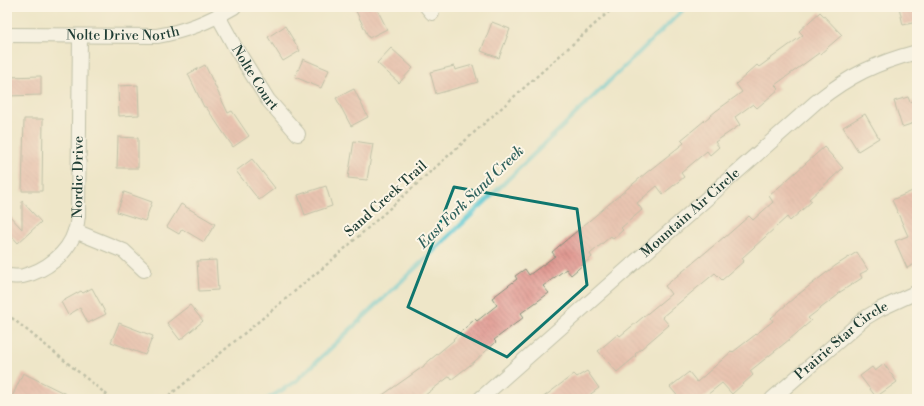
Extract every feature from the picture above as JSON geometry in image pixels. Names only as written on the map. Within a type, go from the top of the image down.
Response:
[{"type":"street","name":"Nolte Drive North","points":[[7,35],[157,36],[178,32],[197,26],[234,7]]},
{"type":"street","name":"Nolte Court","points":[[218,16],[235,47],[268,100],[298,134]]},
{"type":"street","name":"Nordic Drive","points":[[7,276],[22,276],[36,272],[49,265],[59,257],[68,246],[75,231],[78,216],[80,36]]},
{"type":"street","name":"Mountain Air Circle","points":[[480,399],[816,102],[852,76],[875,65],[917,52]]},
{"type":"street","points":[[75,231],[124,251],[144,270]]},
{"type":"street","name":"Prairie Star Circle","points":[[772,399],[865,318],[886,306],[917,292]]},
{"type":"path","name":"Sand Creek Trail","points":[[164,399],[331,261],[614,7]]},
{"type":"path","points":[[7,314],[112,399]]},
{"type":"highlighted area","points":[[454,187],[577,209],[587,285],[507,357],[408,307]]},
{"type":"building","points":[[354,7],[376,7],[387,29],[369,38]]},
{"type":"building","points":[[899,7],[917,7],[917,22],[903,25]]},
{"type":"building","points":[[820,12],[842,35],[820,54],[819,53],[775,85],[779,89],[757,108],[753,104],[735,117],[740,125],[715,142],[719,147],[710,155],[707,151],[681,173],[684,177],[663,194],[657,186],[637,203],[642,210],[621,228],[623,230],[613,239],[611,236],[590,254],[592,257],[571,275],[566,269],[543,286],[549,293],[521,313],[524,317],[494,340],[496,342],[474,362],[452,379],[450,376],[420,399],[377,399],[424,366],[454,340],[453,339],[475,319],[477,321],[497,305],[492,298],[517,279],[515,276],[525,269],[529,275],[555,256],[552,252],[684,143],[681,140],[742,92],[736,84],[757,65],[759,67],[803,35],[799,31]]},
{"type":"building","points":[[492,22],[510,29],[499,58],[481,51]]},
{"type":"building","points":[[285,26],[300,51],[283,61],[268,37]]},
{"type":"building","points":[[391,48],[413,68],[399,83],[377,63]]},
{"type":"building","points":[[303,59],[329,70],[321,88],[295,77]]},
{"type":"building","points":[[205,65],[228,113],[232,111],[249,136],[233,147],[206,107],[204,107],[188,74]]},
{"type":"building","points":[[473,65],[478,82],[436,94],[430,72],[454,66],[455,70]]},
{"type":"building","points":[[41,76],[41,95],[7,96],[7,77]]},
{"type":"building","points":[[138,85],[139,115],[119,116],[118,86]]},
{"type":"building","points":[[354,89],[368,117],[351,126],[336,98]]},
{"type":"building","points":[[908,97],[910,102],[917,100],[917,122],[902,127],[894,101]]},
{"type":"building","points":[[865,114],[879,138],[858,151],[843,127]]},
{"type":"building","points":[[24,119],[43,119],[42,191],[22,191]]},
{"type":"building","points":[[118,137],[138,138],[138,168],[117,168]]},
{"type":"building","points":[[354,141],[373,144],[367,180],[348,178]]},
{"type":"building","points":[[824,147],[843,168],[809,199],[812,201],[790,221],[787,217],[742,258],[744,261],[722,280],[715,273],[662,317],[669,325],[635,354],[636,356],[617,372],[598,351],[618,334],[620,336],[671,294],[665,286],[749,216],[753,220],[773,202],[769,196]]},
{"type":"building","points":[[252,159],[275,188],[259,200],[236,171]]},
{"type":"building","points":[[326,186],[332,206],[305,215],[298,195]]},
{"type":"building","points":[[917,189],[917,263],[907,268],[895,241],[908,236],[892,200]]},
{"type":"building","points":[[124,192],[152,202],[145,221],[117,212]]},
{"type":"building","points":[[22,201],[41,222],[18,243],[7,231],[7,213],[22,229]]},
{"type":"building","points":[[181,204],[215,224],[204,242],[182,229],[179,234],[167,227]]},
{"type":"building","points":[[857,252],[868,270],[860,274],[862,278],[837,294],[838,295],[808,318],[811,321],[750,371],[753,375],[732,394],[722,383],[702,399],[680,399],[670,387],[689,372],[697,382],[732,351],[733,352],[773,321],[771,318],[795,297],[835,266]]},
{"type":"building","points":[[216,260],[218,290],[199,291],[197,261]]},
{"type":"building","points":[[92,288],[106,314],[88,323],[80,308],[68,315],[61,302],[81,291],[83,293]]},
{"type":"building","points":[[190,305],[203,321],[180,340],[167,323]]},
{"type":"building","points":[[119,323],[153,336],[145,355],[111,342]]},
{"type":"building","points":[[884,364],[897,382],[876,397],[860,376],[872,367],[875,371]]},
{"type":"building","points":[[587,371],[599,388],[584,399],[541,399],[574,374],[577,377]]},
{"type":"building","points":[[23,373],[76,399],[11,399]]},
{"type":"waterway","name":"East Fork Sand Creek","points":[[268,399],[296,381],[466,220],[686,7]]}]
